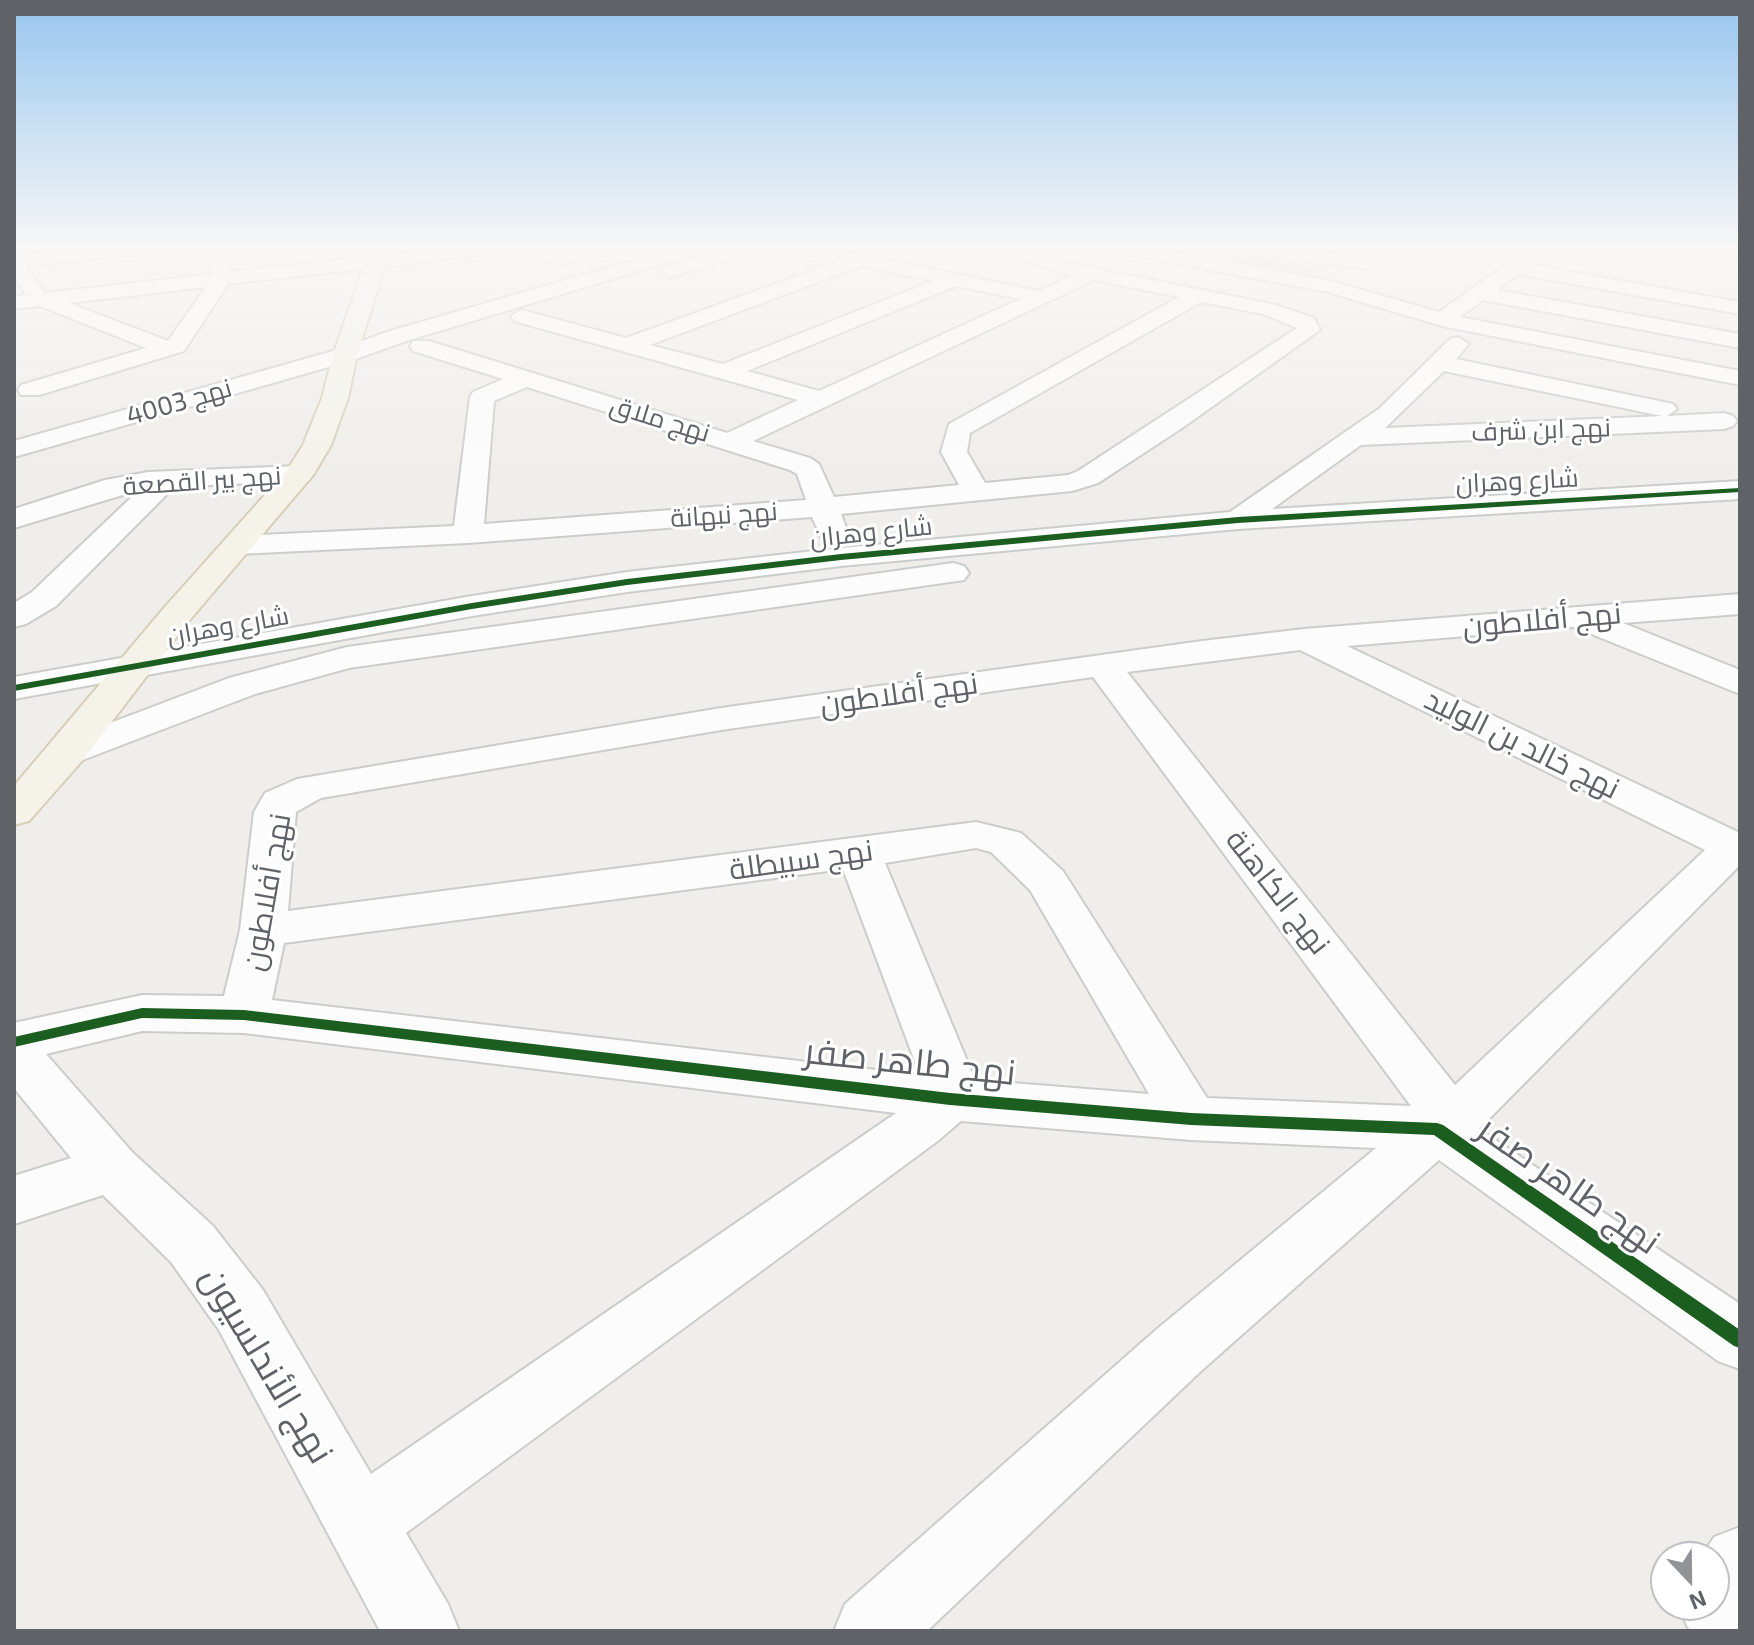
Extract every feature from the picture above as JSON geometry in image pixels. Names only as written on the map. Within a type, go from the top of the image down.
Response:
[{"type":"main road","points":[[14,812],[299,474],[317,445],[359,324]]},
{"type":"street","points":[[104,324],[169,349]]},
{"type":"street","points":[[22,387],[169,349],[176,346],[191,324]]},
{"type":"street","points":[[344,361],[398,336],[450,324]]},
{"type":"street","points":[[344,361],[421,346],[479,324]]},
{"type":"street","points":[[572,324],[628,345],[821,399]]},
{"type":"street","points":[[628,345],[686,324]]},
{"type":"street","points":[[727,371],[844,324]]},
{"type":"street","points":[[731,441],[983,324]]},
{"type":"street","points":[[976,491],[954,452],[953,440],[958,429],[1146,324]]},
{"type":"street","name":"نهج نبهانة","points":[[238,545],[468,534],[1052,486],[1088,477],[1309,330],[1306,324]]},
{"type":"street","points":[[1457,324],[1740,378]]},
{"type":"street","points":[[1647,324],[1740,341]]},
{"type":"street","points":[[1238,520],[1389,413],[1474,328]]},
{"type":"street","name":"نهج ملاق","points":[[421,346],[806,467],[841,557]]},
{"type":"street","name":"نهج 4003","points":[[14,449],[102,423],[344,361]]},
{"type":"street","points":[[1440,363],[1732,422]]},
{"type":"street","points":[[468,534],[482,397],[527,378]]},
{"type":"street","points":[[22,387],[102,423]]},
{"type":"street","name":"نهج ابن شرف","points":[[1358,437],[1732,422]]},
{"type":"street","points":[[1307,472],[1377,538]]},
{"type":"street","name":"نهج بير القصعة","points":[[14,519],[115,486],[168,478],[299,474]]},
{"type":"street","points":[[14,617],[44,599],[168,478]]},
{"type":"street","name":"شارع وهران","points":[[14,688],[612,585],[841,557],[1238,520],[1740,490]]},
{"type":"street","points":[[66,753],[242,686],[347,658],[950,573],[1377,538],[1740,513]]},
{"type":"street","name":"نهج أفلاطون","points":[[244,1015],[263,930],[275,812],[280,802],[296,793],[721,719],[1102,664],[1304,639],[1740,604]]},
{"type":"street","points":[[1577,617],[1740,683]]},
{"type":"street","name":"نهج خالد بن الوليد","points":[[1304,639],[1736,848]]},
{"type":"street","name":"نهج الكاهنة","points":[[1102,664],[1444,1125]]},
{"type":"street","name":"نهج سبيطلة","points":[[263,930],[976,835],[1006,842],[1047,881],[1191,1119]]},
{"type":"street","points":[[872,1631],[1179,1350],[1444,1125],[1736,848]]},
{"type":"street","points":[[361,1523],[907,1134],[950,1099],[950,1084],[859,853]]},
{"type":"street","name":"نهج طاهر صفر","points":[[14,1042],[142,1013],[244,1015],[950,1099],[1191,1119],[1444,1125],[1740,1340]]},
{"type":"street","name":"نهج الأندلسيون","points":[[14,1052],[113,1169],[192,1244],[241,1310],[420,1631]]},
{"type":"street","points":[[14,1200],[113,1169]]},
{"type":"cycle path","points":[[14,688],[472,606],[627,582],[841,557],[1238,520],[1740,490]]},
{"type":"cycle path","points":[[14,1042],[142,1013],[244,1015],[950,1099],[1191,1119],[1437,1129],[1740,1340]]}]
